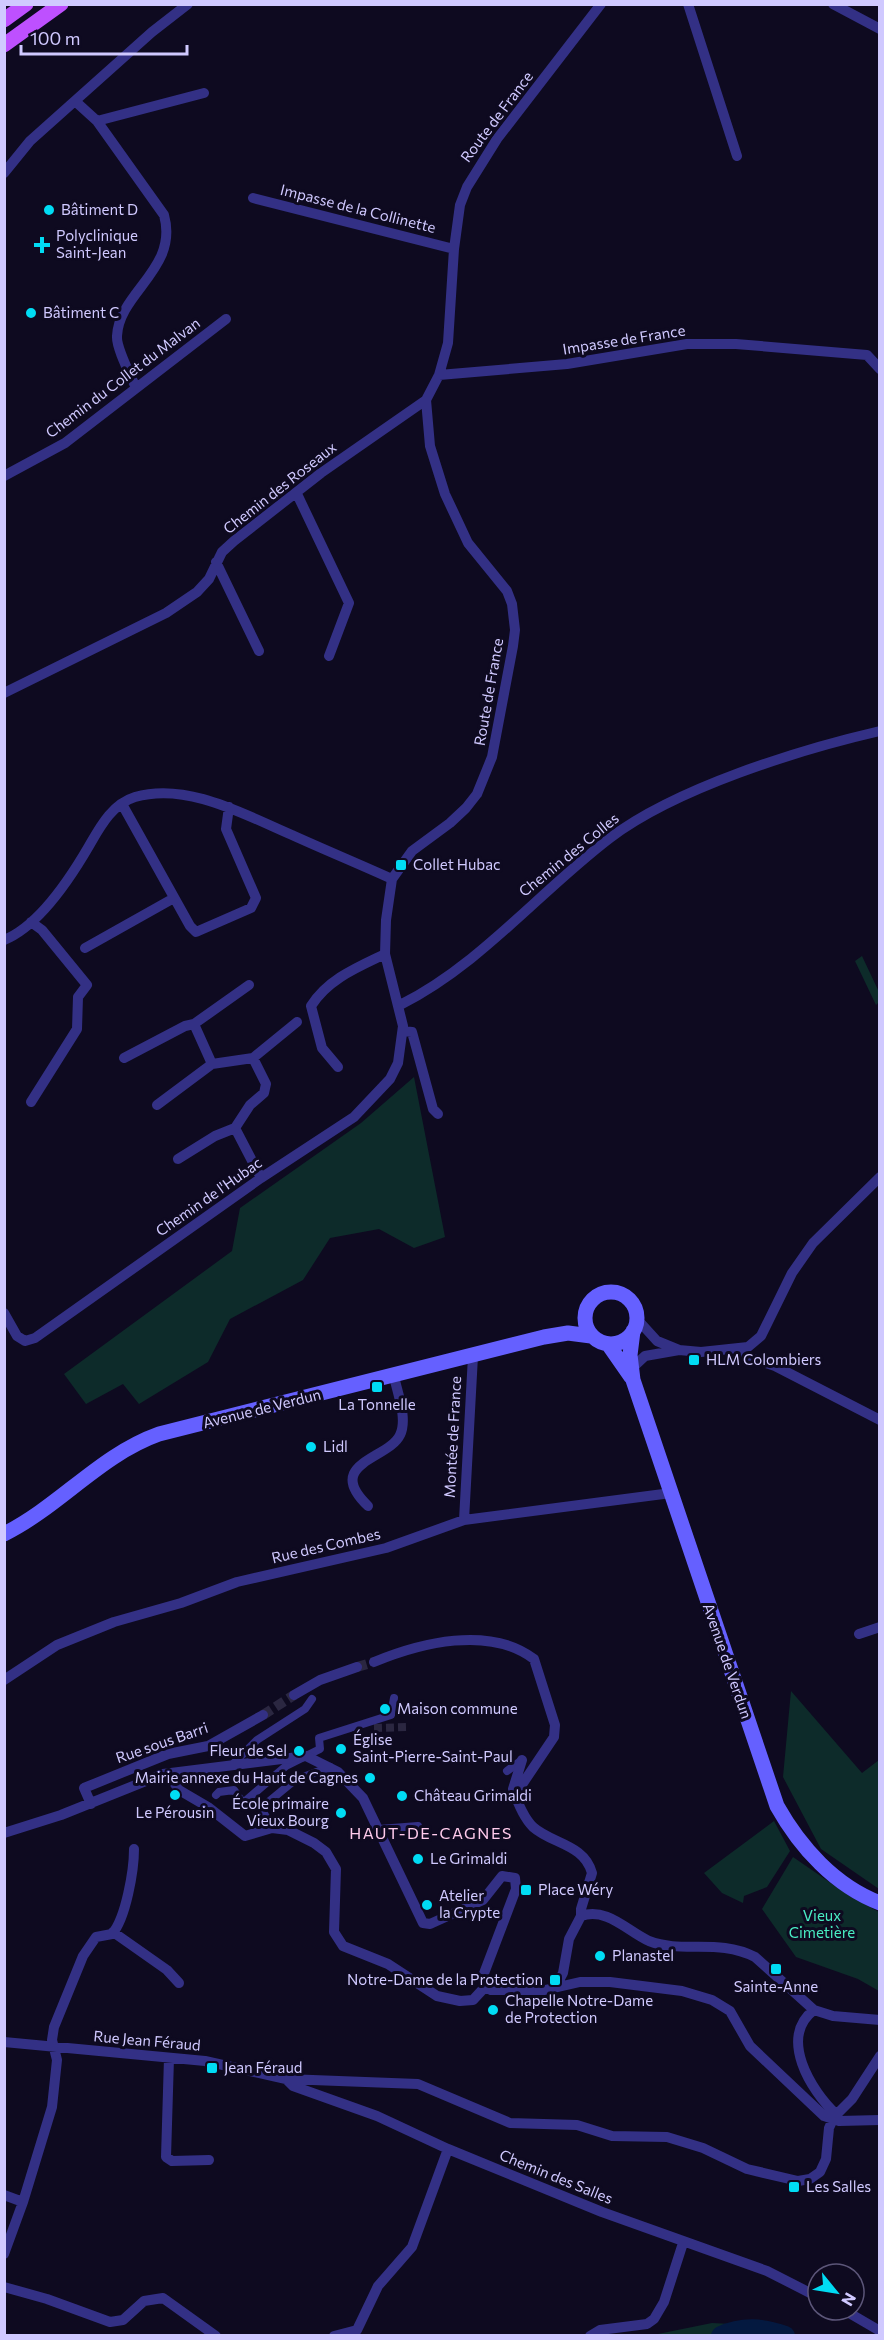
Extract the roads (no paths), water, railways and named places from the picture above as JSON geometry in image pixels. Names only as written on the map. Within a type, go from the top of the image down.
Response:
[{"type":"main road","points":[[4,20],[26,4]]},
{"type":"main road","points":[[4,45],[61,4]]},
{"type":"main road","points":[[618,1293],[630,1300],[632,1332],[608,1344],[591,1336],[585,1321],[586,1312],[598,1296],[618,1293]]},
{"type":"main road","name":"Avenue de Verdun","points":[[544,1337],[586,1312]]},
{"type":"main road","name":"Avenue de Verdun","points":[[632,1332],[632,1374],[777,1806],[801,1843],[817,1862],[859,1893],[879,1903]]},
{"type":"main road","name":"Avenue de Verdun","points":[[4,1534],[33,1518],[133,1443],[544,1337],[568,1333],[591,1336]]},
{"type":"main road","name":"Avenue de Verdun","points":[[608,1344],[632,1374]]},
{"type":"street","points":[[4,173],[30,141],[152,32],[188,4]]},
{"type":"street","name":"Route de France","points":[[438,1114],[433,1109],[412,1032],[403,1030],[400,1005],[385,954],[386,920],[392,879],[412,851],[466,808],[485,778],[492,758],[515,630],[513,610],[507,591],[468,543],[446,494],[430,446],[426,400],[439,375],[448,343],[454,249],[460,206],[477,167],[601,4]]},
{"type":"street","points":[[688,4],[737,156]]},
{"type":"street","points":[[833,4],[879,28]]},
{"type":"street","points":[[97,121],[204,93]]},
{"type":"street","points":[[75,101],[97,121],[164,215],[168,232],[164,251],[119,323],[117,339],[136,388]]},
{"type":"street","name":"Impasse de la Collinette","points":[[254,198],[454,249]]},
{"type":"street","name":"Chemin du Collet du Malvan","points":[[4,477],[65,443],[226,319]]},
{"type":"street","name":"Impasse de France","points":[[439,375],[567,364],[687,344],[736,344],[867,355],[879,369]]},
{"type":"street","name":"Chemin des Roseaux","points":[[4,693],[166,613],[197,592],[209,579],[216,562],[234,541],[321,473],[426,400]]},
{"type":"street","points":[[297,494],[349,603],[329,656]]},
{"type":"street","points":[[216,562],[260,651]]},
{"type":"street","name":"Chemin des Colles","points":[[400,1005],[474,957],[549,887],[633,823],[731,777],[879,731]]},
{"type":"street","points":[[4,939],[31,922],[61,892],[101,825],[122,804],[134,798],[160,794],[184,796],[229,807],[392,879]]},
{"type":"street","points":[[122,804],[190,927],[196,932],[251,908],[256,898],[226,829],[229,807]]},
{"type":"street","points":[[85,948],[174,898]]},
{"type":"street","points":[[31,922],[42,930],[87,985],[78,997],[77,1029],[31,1102]]},
{"type":"street","points":[[338,1067],[322,1048],[311,1006],[317,996],[340,976],[385,954]]},
{"type":"street","points":[[124,1058],[185,1026],[194,1024],[249,985]]},
{"type":"street","points":[[157,1105],[212,1064],[253,1058],[297,1022]]},
{"type":"street","points":[[194,1024],[212,1064]]},
{"type":"street","name":"Chemin de l'Hubac","points":[[4,1314],[17,1336],[25,1341],[34,1338],[261,1178],[354,1117],[375,1098],[399,1063],[403,1030]]},
{"type":"street","points":[[178,1159],[215,1136],[235,1128],[250,1105],[264,1093],[266,1084],[253,1058]]},
{"type":"street","points":[[235,1128],[261,1178]]},
{"type":"street","points":[[632,1374],[645,1356],[679,1350],[701,1352],[741,1349],[755,1342],[761,1336],[792,1273],[813,1243],[879,1177]]},
{"type":"street","points":[[632,1332],[679,1350]]},
{"type":"street","points":[[632,1332],[657,1341]]},
{"type":"street","points":[[755,1342],[775,1366]]},
{"type":"street","points":[[741,1349],[745,1356],[775,1366],[879,1420]]},
{"type":"street","name":"Montée de France","points":[[464,1520],[473,1356]]},
{"type":"street","points":[[368,1506],[356,1491],[356,1472],[365,1460],[396,1442],[402,1430],[403,1419],[394,1376]]},
{"type":"street","name":"Rue des Combes","points":[[4,1680],[57,1645],[114,1622],[181,1604],[237,1582],[386,1548],[464,1520],[671,1494]]},
{"type":"street","points":[[859,1634],[879,1627]]},
{"type":"street","points":[[374,1662],[421,1645],[453,1639],[498,1644],[534,1659],[555,1725],[554,1737],[515,1795]]},
{"type":"street","points":[[294,1695],[320,1680],[357,1667]]},
{"type":"street","points":[[216,1796],[219,1792],[234,1790],[243,1803],[286,1766],[320,1749],[319,1738],[391,1715],[394,1698]]},
{"type":"street","points":[[233,1764],[257,1740],[305,1709],[311,1699]]},
{"type":"street","name":"Rue sous Barri","points":[[91,1804],[84,1788],[168,1754],[208,1746],[263,1715]]},
{"type":"street","points":[[4,1833],[91,1804],[163,1774],[306,1756],[345,1777],[363,1798],[423,1923],[430,1924],[475,1904],[488,1894],[502,1876],[512,1876],[516,1881],[516,1889],[482,1981],[485,1987],[491,1990],[523,1991],[555,1988],[580,1982],[610,1982],[682,1991],[712,2000],[730,2012],[750,2046],[824,2116],[879,2121]]},
{"type":"street","points":[[522,1760],[513,1784],[515,1795],[531,1825],[579,1853],[590,1868],[591,1877],[582,1903],[581,1916],[571,1931],[565,1967],[555,1988]]},
{"type":"street","points":[[507,1771],[522,1760]]},
{"type":"street","points":[[272,1828],[261,1808],[295,1780],[330,1767]]},
{"type":"street","points":[[163,1774],[171,1778],[179,1790],[209,1805],[245,1836],[272,1828],[288,1830],[314,1843],[331,1860],[336,1869],[333,1932],[343,1946],[388,1964],[437,1996],[460,2001],[473,2000],[485,1987]]},
{"type":"street","points":[[381,1832],[418,1826]]},
{"type":"street","points":[[113,1932],[126,1899],[134,1849]]},
{"type":"street","points":[[581,1916],[598,1913],[659,1943],[722,1946],[745,1951],[756,1957],[814,2010],[851,2019],[879,2020]]},
{"type":"street","points":[[113,1932],[167,1970],[179,1983]]},
{"type":"street","points":[[4,2254],[23,2202],[52,2107],[57,2060],[52,2035],[83,1956],[96,1937],[113,1932]]},
{"type":"street","points":[[565,1967],[569,1976],[580,1982]]},
{"type":"street","points":[[814,2010],[800,2024],[798,2034],[800,2054],[815,2091],[835,2117]]},
{"type":"street","name":"Rue Jean Féraud","points":[[4,2042],[54,2049],[205,2061],[286,2079]]},
{"type":"street","points":[[286,2079],[418,2084],[510,2123],[560,2123],[577,2125],[612,2136],[651,2135],[676,2138],[747,2169],[798,2181],[814,2177],[822,2169],[835,2117],[852,2099],[879,2056]]},
{"type":"street","points":[[169,2058],[166,2157],[172,2161],[209,2160]]},
{"type":"street","name":"Chemin des Salles","points":[[286,2079],[293,2086],[377,2116],[448,2149],[683,2243],[767,2271],[806,2291]]},
{"type":"street","points":[[334,2336],[357,2330],[378,2286],[412,2247],[448,2149]]},
{"type":"street","points":[[4,2195],[23,2202]]},
{"type":"street","points":[[590,2336],[600,2330],[647,2324],[654,2319],[664,2302],[683,2243]]},
{"type":"street","points":[[4,2287],[57,2302],[110,2322],[123,2320],[144,2301],[163,2298],[216,2336]]},
{"type":"street","points":[[864,2322],[879,2331]]},
{"type":"waterway","points":[[721,2336],[745,2329],[769,2331],[785,2336]]},
{"type":"tunnel","points":[[357,1667],[374,1662]]},
{"type":"tunnel","points":[[263,1715],[294,1695]]},
{"type":"tunnel","points":[[374,1728],[410,1727]]},
{"type":"place","name":"Bâtiment D","points":[[49,210]]},
{"type":"place","name":"Polyclinique Saint-Jean","points":[[42,245]]},
{"type":"place","name":"Bâtiment C","points":[[31,313]]},
{"type":"place","name":"Collet Hubac","points":[[401,865]]},
{"type":"place","name":"HLM Colombiers","points":[[694,1360]]},
{"type":"place","name":"La Tonnelle","points":[[377,1387]]},
{"type":"place","name":"Lidl","points":[[311,1447]]},
{"type":"place","name":"Maison commune","points":[[385,1709]]},
{"type":"place","name":"Église Saint-Pierre-Saint-Paul","points":[[341,1749]]},
{"type":"place","name":"Fleur de Sel","points":[[299,1751]]},
{"type":"place","name":"Mairie annexe du Haut de Cagnes","points":[[370,1778]]},
{"type":"place","name":"Le Pérousin","points":[[175,1795]]},
{"type":"place","name":"Château Grimaldi","points":[[402,1796]]},
{"type":"place","name":"École primaire Vieux Bourg","points":[[341,1813]]},
{"type":"place","name":"Le Grimaldi","points":[[418,1859]]},
{"type":"place","name":"Place Wéry","points":[[526,1890]]},
{"type":"place","name":"Atelier la Crypte","points":[[427,1905]]},
{"type":"place","name":"Planastel","points":[[600,1956]]},
{"type":"place","name":"Sainte-Anne","points":[[776,1969]]},
{"type":"place","name":"Notre-Dame de la Protection","points":[[555,1980]]},
{"type":"place","name":"Chapelle Notre-Dame de Protection","points":[[493,2010]]},
{"type":"place","name":"Jean Féraud","points":[[212,2068]]},
{"type":"place","name":"Les Salles","points":[[794,2187]]},
{"type":"district","name":"HAUT-DE-CAGNES","points":[[431,1833]]},
{"type":"park label","name":"Vieux Cimetière","points":[[822,1924]]}]
